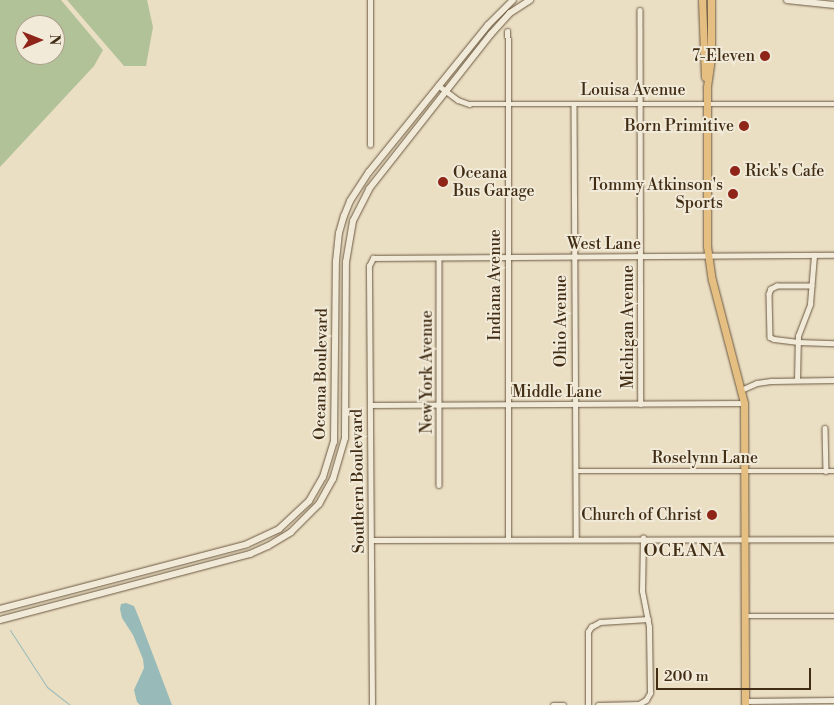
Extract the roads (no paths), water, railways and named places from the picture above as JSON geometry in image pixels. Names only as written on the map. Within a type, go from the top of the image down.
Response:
[{"type":"main road","name":"Oceana Boulevard","points":[[0,609],[247,544],[279,529],[300,511],[323,477],[334,443],[336,261],[339,233],[344,216],[360,184],[488,24],[513,0]]},
{"type":"main road","name":"Oceana Boulevard","points":[[143,582],[250,554],[271,545],[307,518],[318,504],[333,479],[345,438],[346,262],[352,221],[369,188],[501,22],[510,13],[530,0]]},
{"type":"main road","points":[[702,0],[703,58],[707,88]]},
{"type":"main road","points":[[711,0],[710,58],[707,88],[708,255],[744,403],[745,703]]},
{"type":"main road","points":[[787,0],[834,5]]},
{"type":"main road","points":[[300,511],[307,518]]},
{"type":"main road","points":[[0,620],[143,582],[141,572]]},
{"type":"street","points":[[370,0],[370,144]]},
{"type":"street","name":"Michigan Avenue","points":[[640,10],[641,404]]},
{"type":"street","name":"Indiana Avenue","points":[[508,31],[509,539]]},
{"type":"street","name":"Louisa Avenue","points":[[438,85],[458,100],[469,104],[834,104]]},
{"type":"street","name":"Ohio Avenue","points":[[574,104],[576,539]]},
{"type":"street","points":[[797,380],[799,329],[810,304],[814,255]]},
{"type":"street","name":"West Lane","points":[[373,258],[834,255]]},
{"type":"street","name":"Southern Boulevard","points":[[372,705],[369,266],[373,258]]},
{"type":"street","name":"New York Avenue","points":[[439,258],[439,485]]},
{"type":"street","points":[[812,286],[777,286],[770,291],[770,337],[798,342],[834,343]]},
{"type":"street","points":[[741,390],[763,382],[834,380]]},
{"type":"street","name":"Middle Lane","points":[[370,405],[744,403]]},
{"type":"street","points":[[825,428],[826,471]]},
{"type":"street","name":"Roselynn Lane","points":[[576,471],[834,471]]},
{"type":"street","points":[[598,705],[643,703],[650,692],[648,619],[642,591],[643,538]]},
{"type":"street","points":[[371,540],[834,539]]},
{"type":"street","points":[[745,616],[834,616]]},
{"type":"street","points":[[588,705],[588,632],[591,627],[600,622],[648,619]]},
{"type":"street","points":[[745,703],[834,700]]},
{"type":"street","points":[[553,705],[564,705]]},
{"type":"water","points":[[126,603],[134,606],[172,705],[140,705],[137,702],[134,690],[144,668],[143,659],[133,635],[122,618],[121,604]]},
{"type":"waterway","points":[[10,630],[47,687],[70,705]]},
{"type":"place","name":"7-Eleven","points":[[765,56]]},
{"type":"place","name":"Born Primitive","points":[[744,126]]},
{"type":"place","name":"Rick's Cafe","points":[[735,171]]},
{"type":"place","name":"Oceana Bus Garage","points":[[443,182]]},
{"type":"place","name":"Tommy Atkinson's Sports","points":[[733,194]]},
{"type":"place","name":"Church of Christ","points":[[712,515]]},
{"type":"district","name":"OCEANA","points":[[685,551]]}]
